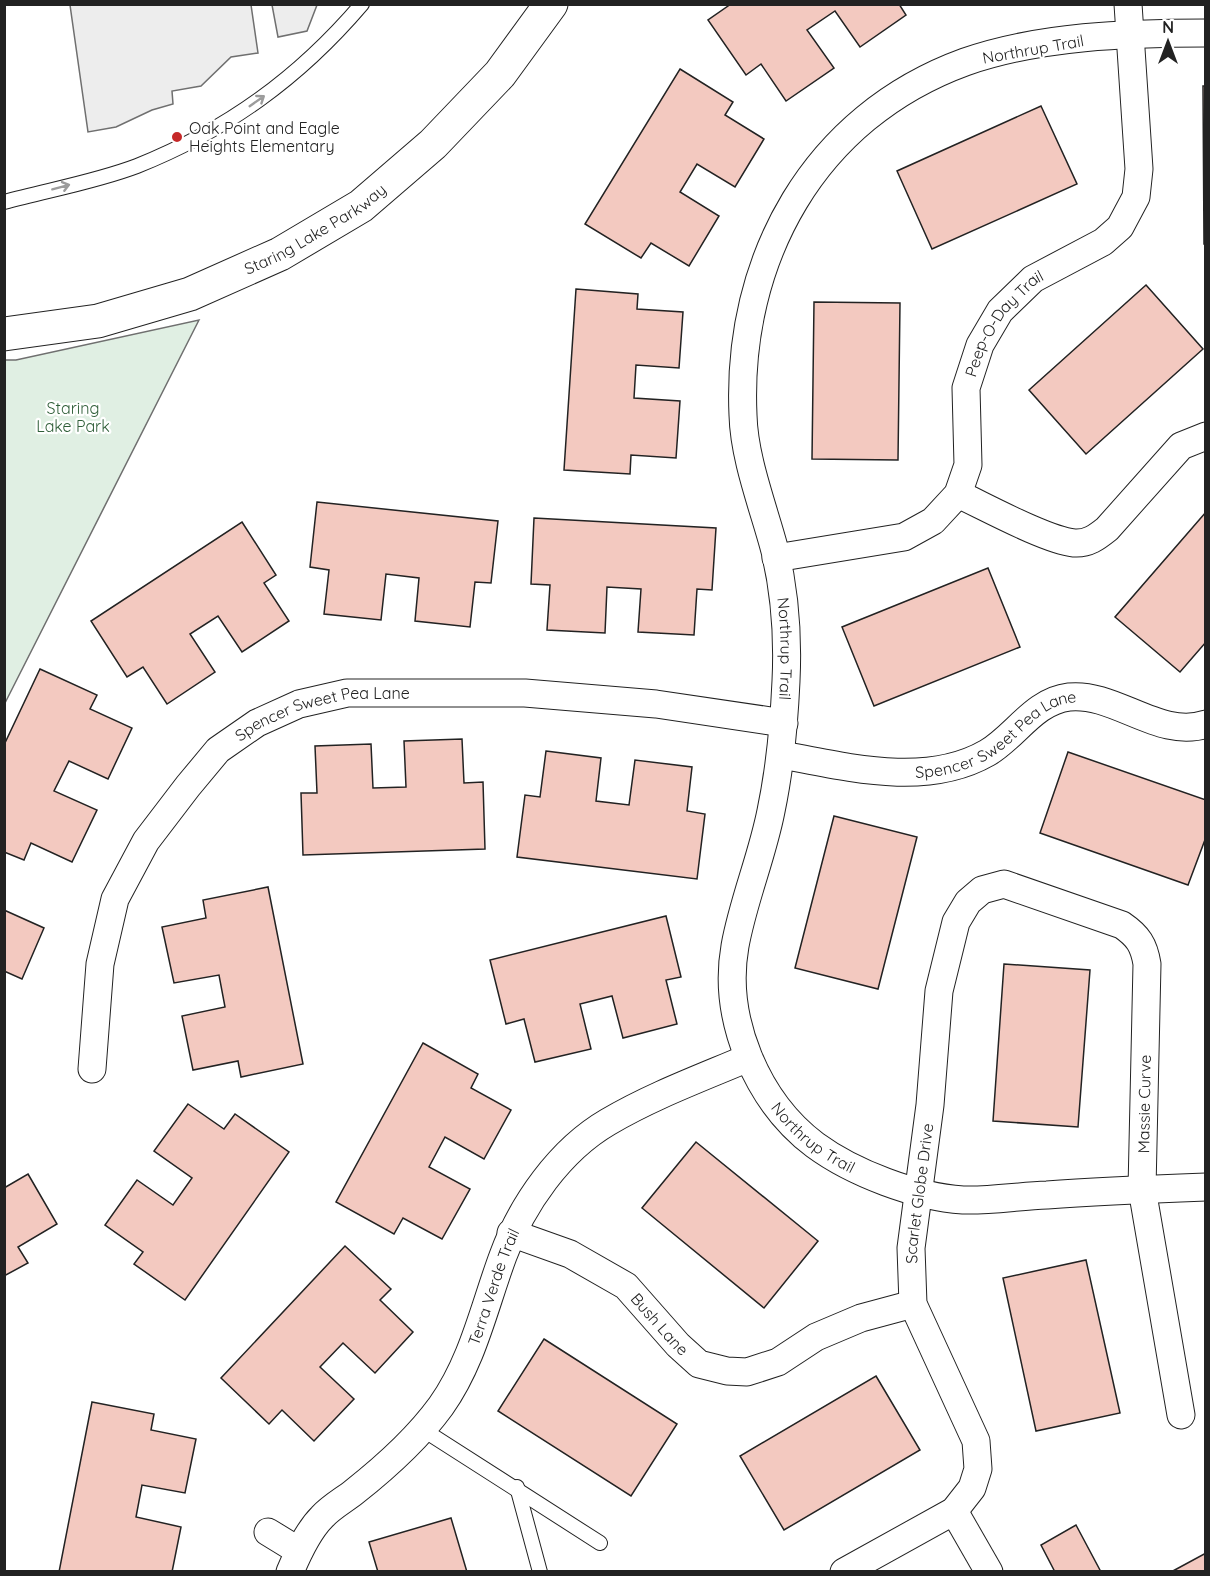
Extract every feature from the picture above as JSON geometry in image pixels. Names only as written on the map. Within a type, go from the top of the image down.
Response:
[{"type":"street","name":"Staring Lake Parkway","points":[[4,334],[98,321],[190,294],[280,254],[360,206],[433,144],[500,74],[551,4]]},
{"type":"street","name":"Peep-O-Day Trail","points":[[776,558],[904,537],[933,521],[958,494],[968,465],[966,388],[980,345],[1000,312],[1033,279],[1103,242],[1120,227],[1136,197],[1139,169],[1128,4]]},
{"type":"street","name":"Northrup Trail","points":[[1206,33],[1130,33],[1027,47],[966,62],[907,90],[854,129],[810,176],[772,241],[754,291],[743,356],[743,421],[776,558],[787,649],[784,723],[782,754],[770,815],[734,950],[734,1005],[748,1058],[776,1106],[815,1145],[863,1172],[917,1192],[963,1200],[1206,1187]]},
{"type":"street","points":[[958,494],[1058,539],[1076,543],[1093,540],[1107,529],[1181,446],[1206,436]]},
{"type":"street","name":"Spencer Sweet Pea Lane","points":[[92,1069],[100,964],[115,899],[146,841],[188,786],[218,750],[257,723],[299,704],[347,693],[525,693],[656,704],[784,723]]},
{"type":"street","name":"Spencer Sweet Pea Lane","points":[[782,754],[846,766],[910,772],[949,768],[988,752],[1029,717],[1052,702],[1069,697],[1093,699],[1173,726],[1196,727],[1206,724]]},
{"type":"street","name":"Massie Curve","points":[[1004,884],[1122,925],[1137,935],[1144,949],[1147,964],[1142,1189],[1181,1415]]},
{"type":"street","name":"Scarlet Globe Drive","points":[[844,1572],[954,1510],[972,1488],[978,1469],[976,1441],[913,1304],[911,1248],[930,1105],[939,992],[956,922],[968,902],[982,890],[1004,884]]},
{"type":"street","name":"Terra Verde Trail","points":[[295,1561],[321,1517],[402,1452],[441,1405],[472,1352],[489,1294],[511,1233],[539,1188],[570,1152],[606,1123],[648,1101],[748,1058]]},
{"type":"street","name":"Bush Lane","points":[[511,1233],[570,1254],[626,1286],[678,1345],[699,1364],[727,1371],[747,1372],[778,1362],[825,1334],[861,1318],[913,1304]]},
{"type":"street","points":[[954,1510],[989,1572]]},
{"type":"street","points":[[268,1532],[295,1561]]},
{"type":"lane","points":[[4,202],[136,166],[223,124],[292,77],[329,43],[362,4]]},
{"type":"lane","points":[[422,1429],[517,1487],[600,1544]]},
{"type":"lane","points":[[517,1487],[540,1572]]},
{"type":"green space","name":"Staring Lake Park","points":[[199,320],[5,703],[5,360],[16,360]]},
{"type":"shaded area","points":[[272,4],[317,5],[307,31],[278,37]]},
{"type":"shaded area","points":[[70,5],[251,5],[258,53],[231,57],[201,86],[172,91],[173,104],[152,110],[116,127],[88,132]]},
{"type":"building","points":[[731,4],[899,4],[906,15],[860,47],[835,11],[807,30],[834,68],[786,101],[761,64],[746,75],[708,20]]},
{"type":"building","points":[[680,69],[733,102],[725,115],[764,139],[735,187],[697,164],[680,192],[719,216],[689,266],[651,243],[641,258],[585,224]]},
{"type":"building","points":[[1203,86],[1206,86],[1206,244],[1204,244]]},
{"type":"building","points":[[1041,106],[1077,184],[932,249],[897,171]]},
{"type":"building","points":[[1146,285],[1203,349],[1086,454],[1029,390]]},
{"type":"building","points":[[576,289],[638,294],[637,309],[683,312],[679,368],[636,365],[634,398],[680,401],[676,458],[631,455],[630,474],[564,470]]},
{"type":"building","points":[[814,302],[900,303],[898,460],[812,459]]},
{"type":"building","points":[[317,502],[498,521],[491,583],[475,582],[470,627],[415,621],[419,578],[386,574],[381,620],[324,614],[329,570],[310,567]]},
{"type":"building","points":[[1206,512],[1206,642],[1180,672],[1115,617]]},
{"type":"building","points":[[534,518],[716,528],[712,590],[697,589],[694,635],[638,632],[641,589],[607,587],[605,633],[547,630],[550,585],[531,584]]},
{"type":"building","points":[[242,522],[276,575],[264,583],[289,621],[242,652],[218,616],[190,634],[215,672],[167,704],[143,667],[127,677],[91,621]]},
{"type":"building","points":[[988,568],[1020,647],[874,706],[842,627]]},
{"type":"building","points":[[40,669],[97,695],[90,709],[132,728],[108,779],[69,761],[54,791],[97,810],[72,862],[31,843],[24,860],[4,852],[4,745]]},
{"type":"building","points":[[462,739],[464,783],[483,782],[485,849],[303,855],[301,793],[317,793],[315,746],[371,744],[373,788],[406,787],[404,741]]},
{"type":"building","points":[[546,751],[601,758],[596,801],[629,805],[635,760],[692,767],[687,811],[705,814],[697,879],[517,857],[525,795],[540,797]]},
{"type":"building","points":[[1068,752],[1206,800],[1206,837],[1188,885],[1040,833]]},
{"type":"building","points":[[834,816],[917,837],[878,989],[795,968]]},
{"type":"building","points":[[268,887],[303,1064],[241,1077],[238,1061],[193,1070],[182,1016],[225,1007],[219,975],[174,983],[162,927],[206,918],[203,900]]},
{"type":"building","points":[[4,910],[44,928],[22,979],[4,971]]},
{"type":"building","points":[[666,916],[681,977],[666,980],[677,1024],[623,1038],[612,996],[580,1004],[591,1049],[535,1062],[524,1019],[506,1024],[490,960]]},
{"type":"building","points":[[1004,964],[1090,970],[1078,1127],[993,1121]]},
{"type":"building","points":[[423,1043],[478,1074],[471,1088],[511,1110],[484,1159],[445,1137],[429,1167],[470,1189],[442,1239],[403,1218],[394,1234],[336,1202]]},
{"type":"building","points":[[188,1104],[224,1129],[235,1114],[289,1152],[185,1300],[134,1264],[143,1252],[105,1225],[137,1180],[173,1205],[192,1178],[154,1151]]},
{"type":"building","points":[[696,1142],[818,1241],[764,1308],[642,1208]]},
{"type":"building","points":[[28,1174],[57,1224],[18,1247],[28,1263],[4,1276],[4,1188]]},
{"type":"building","points":[[345,1246],[391,1289],[380,1300],[413,1332],[375,1373],[343,1343],[320,1367],[354,1399],[314,1441],[282,1410],[269,1424],[221,1378]]},
{"type":"building","points":[[1086,1260],[1120,1413],[1036,1431],[1003,1278]]},
{"type":"building","points":[[544,1339],[677,1424],[631,1496],[498,1411]]},
{"type":"building","points":[[876,1376],[920,1450],[784,1530],[740,1456]]},
{"type":"building","points":[[92,1402],[154,1414],[151,1430],[196,1439],[185,1493],[142,1485],[136,1517],[181,1527],[172,1572],[59,1572]]},
{"type":"building","points":[[451,1518],[467,1572],[378,1572],[369,1542]]},
{"type":"building","points":[[1076,1525],[1101,1572],[1055,1572],[1041,1545]]},
{"type":"building","points":[[1206,1553],[1206,1572],[1171,1572]]},
{"type":"place","name":"Oak Point and Eagle Heights Elementary","points":[[177,137]]}]
